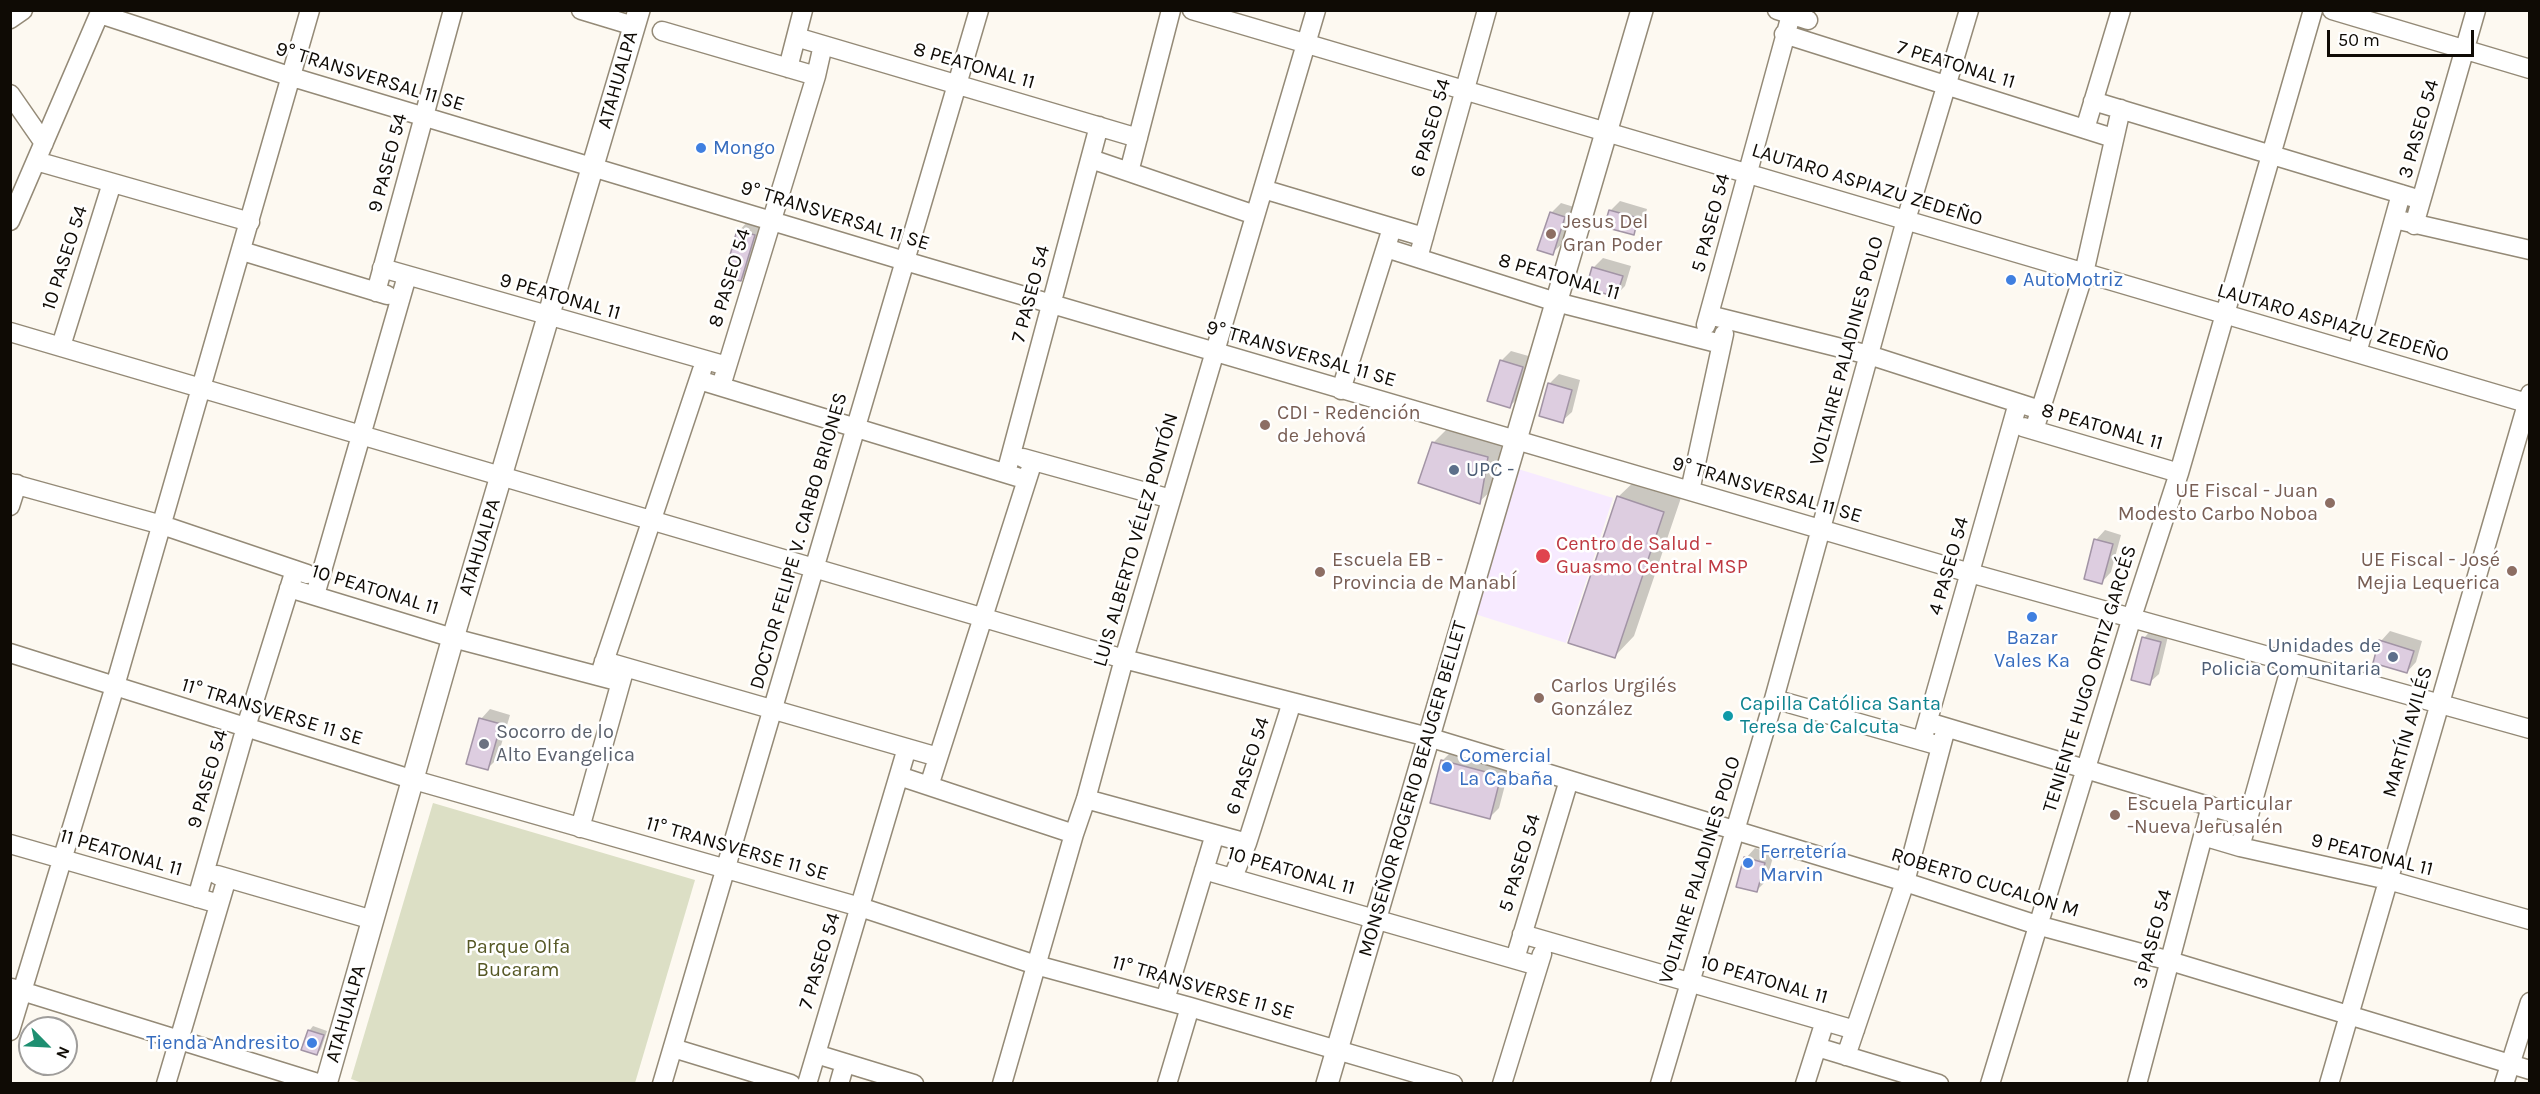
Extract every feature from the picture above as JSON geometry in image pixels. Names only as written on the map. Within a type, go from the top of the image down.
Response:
[{"type":"street","points":[[10,19],[23,10]]},
{"type":"street","points":[[10,1031],[16,989],[62,859],[115,686],[310,10]]},
{"type":"street","name":"9 PASEO 54","points":[[376,292],[453,10]]},
{"type":"street","points":[[581,10],[631,16]]},
{"type":"street","points":[[788,68],[803,10]]},
{"type":"street","name":"DOCTOR FELIPE V. CARBO BRIONES","points":[[662,1083],[979,10]]},
{"type":"street","points":[[1129,172],[1171,10]]},
{"type":"street","name":"LAUTARO ASPIAZU ZEDEÑO","points":[[1192,10],[2357,353],[2529,400]]},
{"type":"street","name":"LUIS ALBERTO VÉLEZ PONTÓN","points":[[1002,1083],[1086,799],[1124,658],[1316,10]]},
{"type":"street","name":"6 PASEO 54","points":[[1418,258],[1487,10]]},
{"type":"street","name":"MONSEÑOR ROGERIO BEAUGER BELLET","points":[[1327,1083],[1642,10]]},
{"type":"street","name":"VOLTAIRE PALADINES POLO","points":[[1660,1083],[1774,699],[1906,220],[1969,10]]},
{"type":"street","points":[[2085,129],[2121,10]]},
{"type":"street","name":"TENIENTE HUGO ORTIZ GARCÉS","points":[[1990,1083],[2132,616],[2179,473],[2313,10]]},
{"type":"street","points":[[2331,10],[2529,69]]},
{"type":"street","name":"3 PASEO 54","points":[[2414,225],[2476,10]]},
{"type":"street","points":[[10,221],[101,12]]},
{"type":"street","name":"9° TRANSVERSAL 11 SE","points":[[101,12],[292,77],[592,169],[1970,573],[2132,616],[2529,729]]},
{"type":"street","name":"5 PASEO 54","points":[[1702,339],[1748,173],[1793,37],[1796,14]]},
{"type":"street","name":"ATAHUALPA","points":[[326,1083],[453,638],[592,169],[631,16]]},
{"type":"street","points":[[662,31],[816,76]]},
{"type":"street","name":"8 PEATONAL 11","points":[[796,37],[1138,138]]},
{"type":"street","name":"7 PEATONAL 11","points":[[1793,37],[2113,138]]},
{"type":"street","name":"8 PASEO 54","points":[[721,386],[816,76],[823,45]]},
{"type":"street","points":[[10,94],[44,144]]},
{"type":"street","points":[[2093,101],[2421,200]]},
{"type":"street","points":[[2034,430],[2084,273],[2121,109]]},
{"type":"street","name":"7 PASEO 54","points":[[1006,473],[1100,126]]},
{"type":"street","points":[[1091,159],[1255,215]]},
{"type":"street","points":[[36,162],[250,222]]},
{"type":"street","name":"10 PASEO 54","points":[[61,346],[112,183]]},
{"type":"street","points":[[1263,189],[1424,237]]},
{"type":"street","name":"3 PASEO 54","points":[[2357,353],[2401,194]]},
{"type":"street","points":[[2394,219],[2529,250]]},
{"type":"street","points":[[1341,390],[1392,228]]},
{"type":"street","name":"8 PEATONAL 11","points":[[1386,248],[1556,302],[1721,344]]},
{"type":"street","points":[[242,251],[400,299]]},
{"type":"street","name":"9 PEATONAL 11","points":[[382,268],[727,366]]},
{"type":"street","points":[[315,595],[407,276]]},
{"type":"street","name":"8 PEATONAL 11","points":[[1709,315],[1869,355],[2040,410]]},
{"type":"street","points":[[1690,491],[1721,344],[1728,321]]},
{"type":"street","points":[[10,332],[502,474],[1124,658],[1428,737]]},
{"type":"street","points":[[602,668],[705,361]]},
{"type":"street","points":[[699,380],[1027,480]]},
{"type":"street","name":"MARTÍN AVILÉS","points":[[2329,1083],[2529,400]]},
{"type":"street","name":"4 PASEO 54","points":[[1922,741],[2018,403]]},
{"type":"street","name":"8 PEATONAL 11","points":[[2013,424],[2179,473]]},
{"type":"street","points":[[1011,455],[1172,499]]},
{"type":"street","points":[[929,786],[1034,461]]},
{"type":"street","points":[[10,506],[14,483]]},
{"type":"street","name":"10 PEATONAL 11","points":[[14,483],[162,525],[292,579],[315,595],[453,638],[602,668],[773,709],[938,757]]},
{"type":"street","name":"10 PEATONAL 11","points":[[292,579],[319,577]]},
{"type":"street","name":"9 PASEO 54","points":[[197,898],[246,727],[292,579]]},
{"type":"street","name":"11° TRANSVERSE 11 SE","points":[[10,653],[414,780],[860,907],[1036,965],[1453,1083]]},
{"type":"street","points":[[2240,847],[2292,662]]},
{"type":"street","points":[[580,828],[623,674]]},
{"type":"street","points":[[1774,699],[1940,746]]},
{"type":"street","name":"6 PASEO 54","points":[[1233,877],[1247,843],[1292,702]]},
{"type":"street","points":[[1928,722],[2249,818]]},
{"type":"street","points":[[1846,1056],[1905,882],[1946,728]]},
{"type":"street","name":"ROBERTO CUCALON M","points":[[1428,737],[1905,882],[2037,925],[2170,961],[2529,1070]]},
{"type":"street","name":"7 PASEO 54","points":[[807,1083],[907,748]]},
{"type":"street","points":[[899,776],[1074,834]]},
{"type":"street","name":"5 PASEO 54","points":[[1515,959],[1569,780]]},
{"type":"street","name":"10 PEATONAL 11","points":[[1086,799],[1247,843]]},
{"type":"street","name":"3 PASEO 54","points":[[2138,1083],[2211,806]]},
{"type":"street","name":"6 PASEO 54","points":[[1165,1000],[1215,834]]},
{"type":"street","name":"9 PEATONAL 11","points":[[2203,836],[2240,847],[2388,880],[2529,918]]},
{"type":"street","name":"11 PEATONAL 11","points":[[10,844],[219,904]]},
{"type":"street","name":"10 PEATONAL 11","points":[[1204,870],[1538,966]]},
{"type":"street","name":"11 PEATONAL 11","points":[[205,872],[374,920]]},
{"type":"street","points":[[166,1083],[227,878]]},
{"type":"street","name":"10 PEATONAL 11","points":[[1522,934],[1855,1030]]},
{"type":"street","points":[[1502,1083],[1546,941]]},
{"type":"street","points":[[16,989],[321,1083]]},
{"type":"street","points":[[2504,1083],[2529,1002]]},
{"type":"street","points":[[1167,1083],[1190,1007]]},
{"type":"street","points":[[1805,1083],[1825,1021]]},
{"type":"street","points":[[1816,1047],[1939,1083]]},
{"type":"street","points":[[673,1048],[791,1083]]},
{"type":"street","points":[[816,1054],[914,1083]]},
{"type":"street","points":[[839,1083],[845,1063]]},
{"type":"shaded area","name":"Centro de Salud - Guasmo Central MSP","points":[[1518,469],[1613,498],[1566,643],[1475,614]]},
{"type":"green space","name":"Parque Olfa Bucaram","points":[[433,803],[695,880],[635,1083],[365,1084],[351,1079]]},
{"type":"building","points":[[1609,210],[1638,218],[1634,235],[1604,227]]},
{"type":"building","name":"Jesus Del Gran Poder","points":[[1550,212],[1565,217],[1553,255],[1537,250]]},
{"type":"building","points":[[737,230],[755,235],[741,281],[724,277]]},
{"type":"building","points":[[1592,267],[1623,276],[1616,297],[1586,288]]},
{"type":"building","points":[[1500,360],[1523,367],[1510,408],[1487,401]]},
{"type":"building","points":[[1548,383],[1572,390],[1563,423],[1539,416]]},
{"type":"building","name":"UPC -","points":[[1432,442],[1488,457],[1480,504],[1418,483]]},
{"type":"building","points":[[1617,496],[1664,512],[1615,658],[1568,643]]},
{"type":"building","points":[[2094,539],[2113,544],[2102,584],[2084,579]]},
{"type":"building","points":[[2142,637],[2161,642],[2150,685],[2131,680]]},
{"type":"building","name":"Unidades de Policia Comunitaria","points":[[2379,640],[2414,651],[2407,673],[2373,663]]},
{"type":"building","name":"Socorro de lo Alto Evangelica","points":[[479,718],[501,724],[488,770],[466,764]]},
{"type":"building","points":[[1441,760],[1501,776],[1490,819],[1430,803]]},
{"type":"building","points":[[1744,857],[1765,863],[1757,892],[1736,887]]},
{"type":"building","name":"Tienda Andresito","points":[[308,1030],[324,1035],[317,1055],[301,1050]]},
{"type":"place","name":"Mongo","points":[[701,148]]},
{"type":"place","name":"Jesus Del Gran Poder","points":[[1551,234]]},
{"type":"place","name":"AutoMotriz","points":[[2011,280]]},
{"type":"place","name":"CDI - Redención de Jehová","points":[[1265,425]]},
{"type":"place","name":"UPC -","points":[[1454,470]]},
{"type":"place","name":"UE Fiscal - Juan Modesto Carbo Noboa","points":[[2330,503]]},
{"type":"place","name":"Centro de Salud - Guasmo Central MSP","points":[[1543,556]]},
{"type":"place","name":"UE Fiscal - José Mejia Lequerica","points":[[2512,571]]},
{"type":"place","name":"Escuela EB - Provincia de ManabÍ","points":[[1320,572]]},
{"type":"place","name":"Bazar Vales Ka","points":[[2032,617]]},
{"type":"place","name":"Unidades de Policia Comunitaria","points":[[2393,657]]},
{"type":"place","name":"Carlos Urgilés González","points":[[1539,698]]},
{"type":"place","name":"Capilla Católica Santa Teresa de Calcuta","points":[[1728,716]]},
{"type":"place","name":"Socorro de lo Alto Evangelica","points":[[484,744]]},
{"type":"place","name":"Comercial La Cabaña","points":[[1447,767]]},
{"type":"place","name":"Escuela Particular -Nueva Jerusalén","points":[[2115,815]]},
{"type":"place","name":"Ferretería Marvin","points":[[1748,863]]},
{"type":"place","name":"Tienda Andresito","points":[[312,1043]]}]
